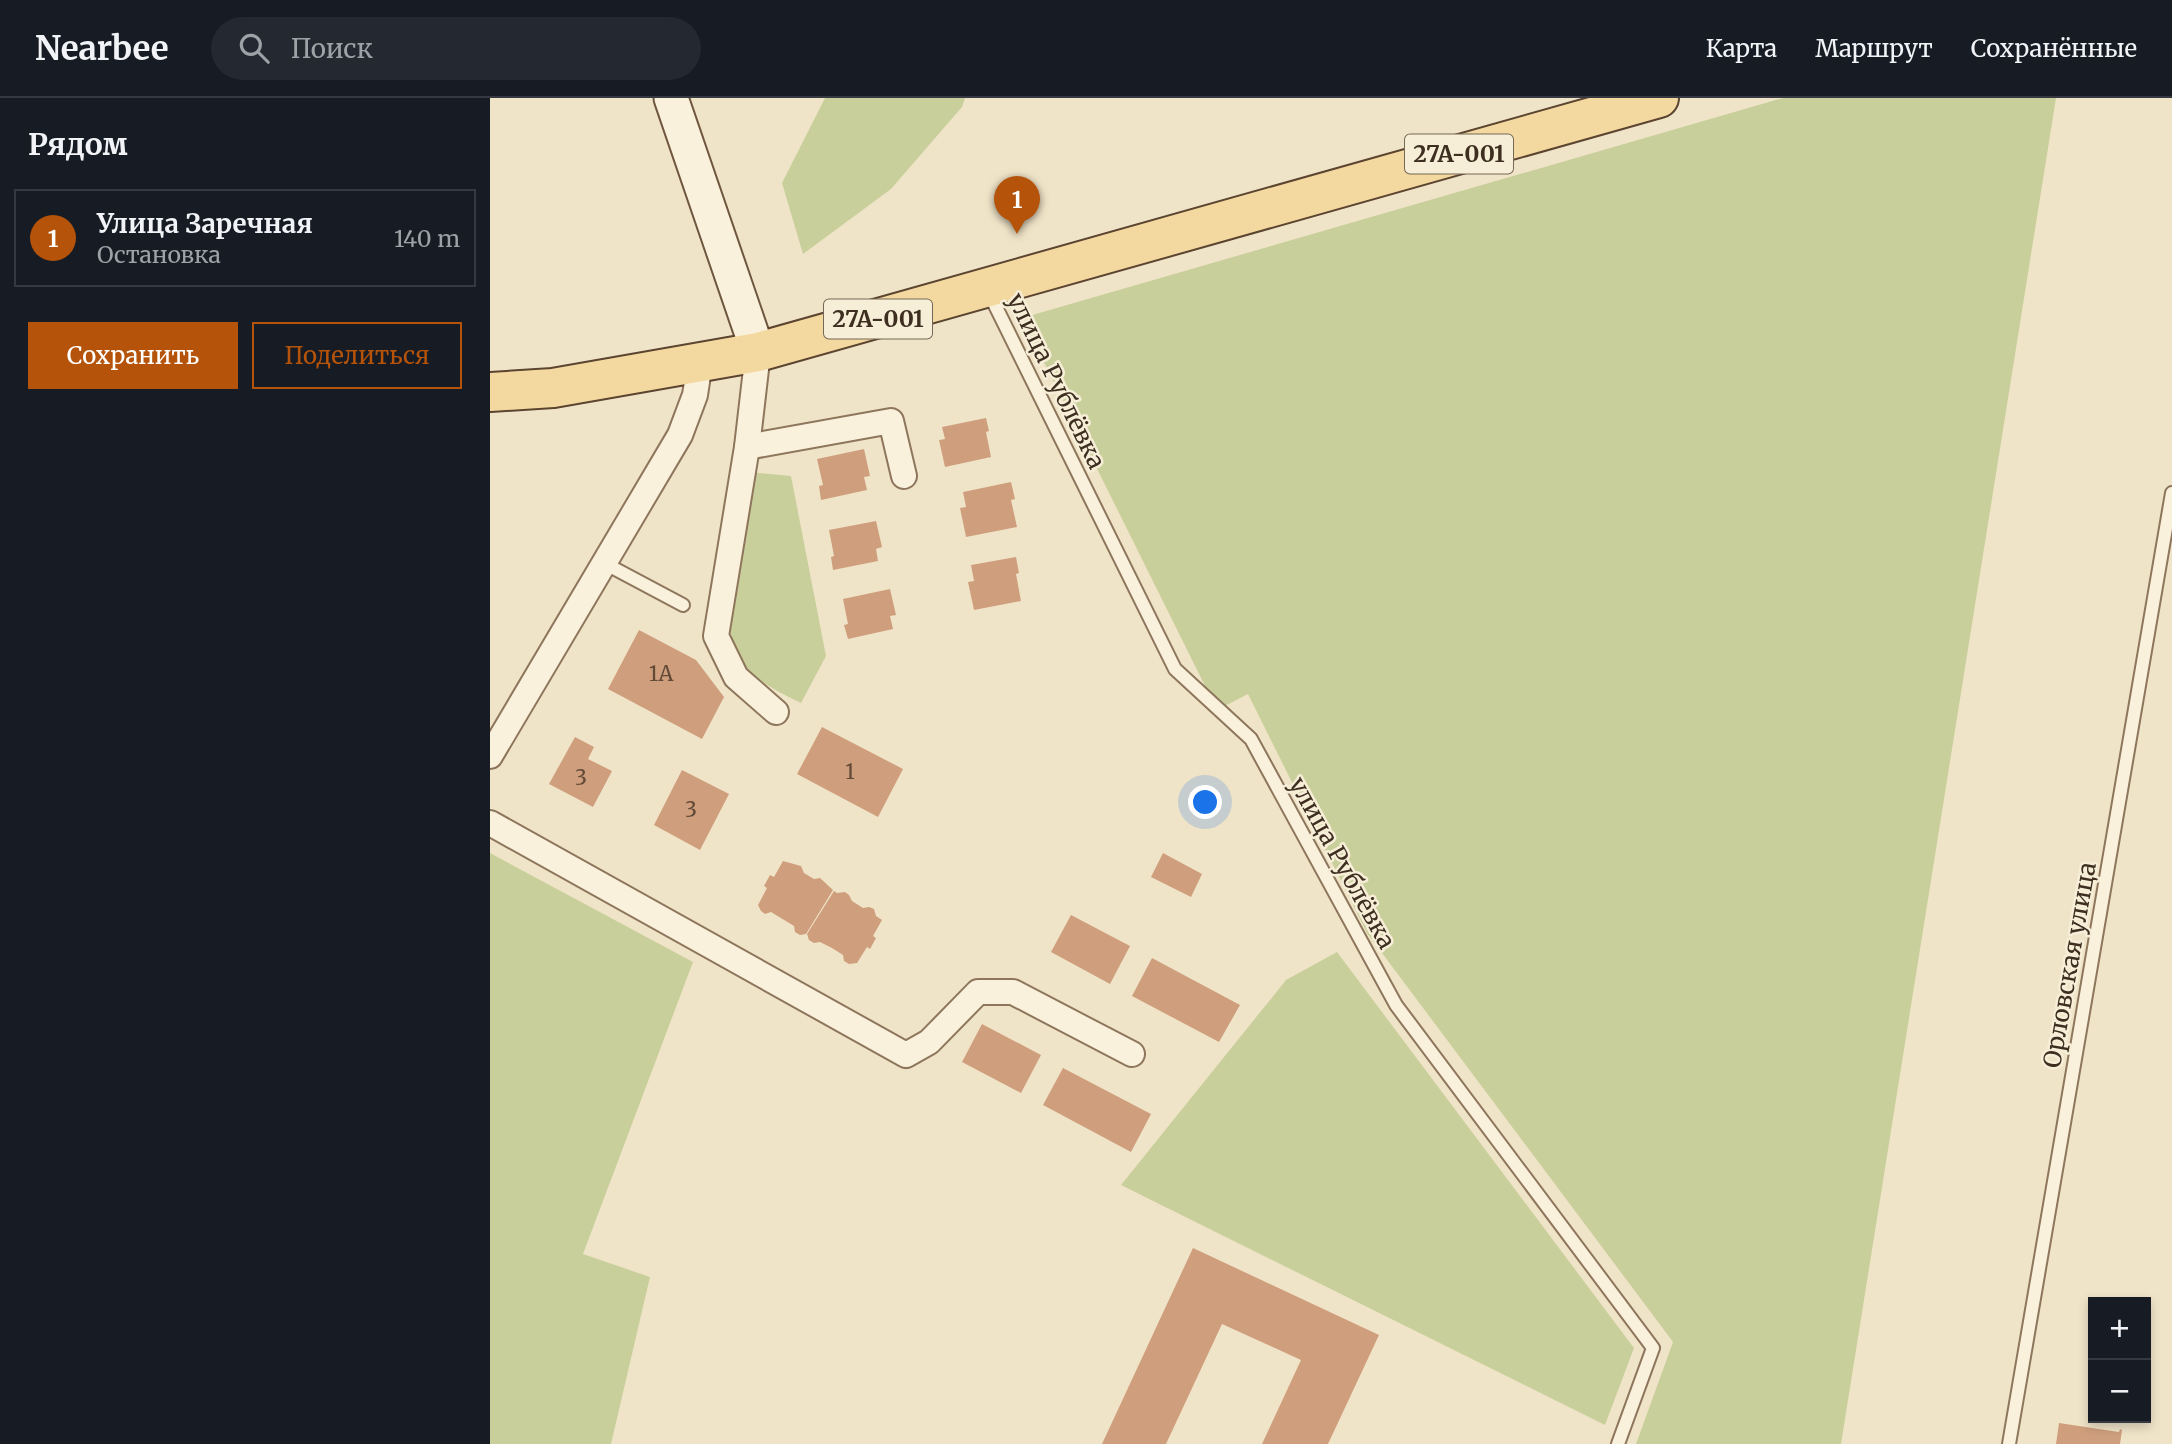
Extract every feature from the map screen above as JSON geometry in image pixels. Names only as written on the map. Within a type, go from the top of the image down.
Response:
[{"type":"main road","name":"27А-001","points":[[490,392],[553,388],[758,352],[1659,98]]},
{"type":"street","points":[[671,98],[758,352],[747,447],[716,636],[736,677],[776,712]]},
{"type":"street","points":[[490,756],[680,435],[695,395],[700,362]]},
{"type":"street","points":[[747,447],[891,421],[904,476]]},
{"type":"street","points":[[490,823],[906,1055],[929,1042],[978,992],[1013,992],[1132,1054]]},
{"type":"lane","name":"улица Рублёвка","points":[[986,288],[1175,669],[1251,739],[1396,1005],[1653,1348],[1618,1444]]},
{"type":"lane","name":"Орловская улица","points":[[2009,1444],[2172,493]]},
{"type":"lane","points":[[604,562],[683,605]]},
{"type":"green space","points":[[825,98],[965,98],[962,107],[891,189],[803,254],[782,183]]},
{"type":"green space","points":[[1783,98],[2056,98],[1841,1444],[1636,1444],[1673,1342],[1367,933],[1248,694],[1217,710],[1022,318]]},
{"type":"green space","points":[[749,472],[791,476],[826,656],[801,703],[772,688],[750,672],[742,662],[731,635],[729,618]]},
{"type":"green space","points":[[490,853],[693,962],[583,1254],[650,1277],[611,1444],[490,1444]]},
{"type":"green space","points":[[1337,952],[1634,1348],[1605,1425],[1121,1185],[1286,980]]},
{"type":"building","points":[[986,418],[991,457],[945,467],[939,440],[945,439],[942,427]]},
{"type":"building","points":[[864,449],[870,476],[864,477],[867,490],[821,500],[819,486],[823,485],[817,459]]},
{"type":"building","points":[[1011,482],[1015,499],[1011,500],[1017,527],[966,537],[960,508],[966,507],[963,492]]},
{"type":"building","points":[[876,521],[882,547],[876,549],[878,561],[833,570],[831,557],[834,556],[829,530]]},
{"type":"building","points":[[1016,557],[1021,601],[974,610],[968,582],[974,581],[971,565]]},
{"type":"building","points":[[890,589],[896,615],[890,616],[893,629],[848,639],[844,625],[848,624],[843,599]]},
{"type":"building","points":[[639,630],[696,660],[724,697],[702,739],[608,689]]},
{"type":"building","points":[[822,727],[903,769],[878,817],[797,774]]},
{"type":"building","points":[[575,737],[594,747],[588,759],[612,771],[593,807],[549,784]]},
{"type":"building","points":[[682,770],[729,794],[700,850],[654,825]]},
{"type":"building","points":[[1163,853],[1202,874],[1191,897],[1151,877]]},
{"type":"building","points":[[783,861],[801,866],[804,873],[814,879],[820,878],[833,890],[806,934],[795,932],[794,926],[771,912],[765,914],[758,905],[770,875],[774,877]]},
{"type":"building","points":[[834,891],[845,892],[863,908],[874,909],[876,916],[882,920],[873,936],[876,938],[870,949],[867,947],[857,963],[849,964],[844,961],[843,955],[820,942],[814,943],[809,940],[807,934]]},
{"type":"building","points":[[1071,915],[1130,946],[1110,984],[1051,952]]},
{"type":"building","points":[[1152,958],[1240,1005],[1219,1042],[1132,996]]},
{"type":"building","points":[[982,1024],[1041,1055],[1021,1093],[962,1062]]},
{"type":"building","points":[[1063,1068],[1151,1114],[1131,1152],[1043,1105]]},
{"type":"building","points":[[1193,1248],[1379,1335],[1328,1444],[1262,1444],[1301,1360],[1222,1324],[1166,1444],[1102,1444]]},
{"type":"building","points":[[2059,1423],[2119,1432],[2120,1429],[2120,1444],[2056,1444]]},
{"type":"place","name":"Улица Заречная","points":[[1017,234]]}]
